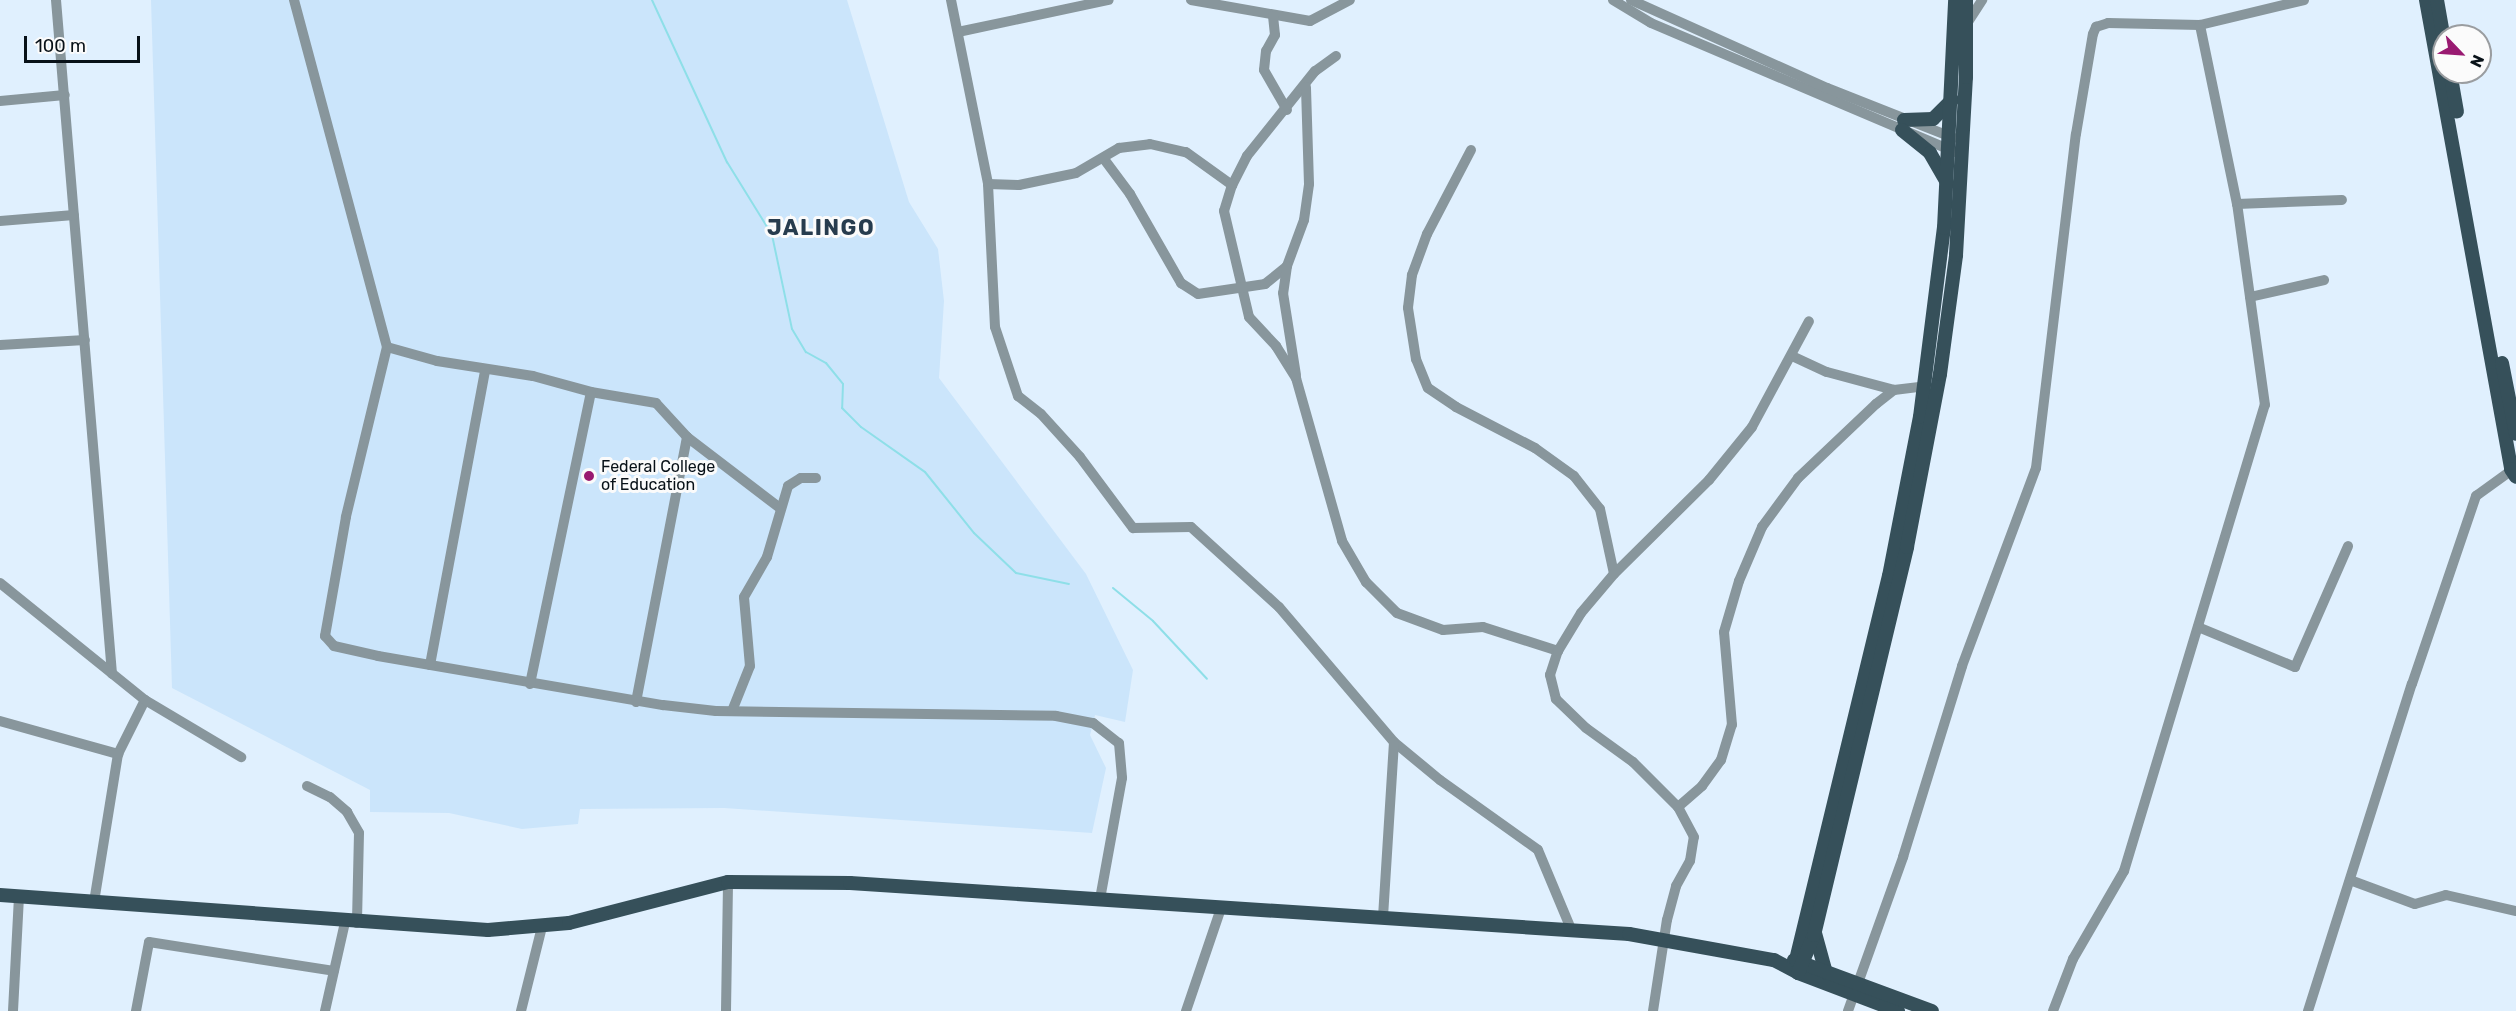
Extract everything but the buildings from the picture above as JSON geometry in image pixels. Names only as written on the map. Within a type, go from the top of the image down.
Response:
[{"type":"main road","points":[[1826,973],[1809,932],[1889,576],[1926,386],[1947,183],[1956,145],[1952,100],[1955,0]]},
{"type":"main road","points":[[1797,966],[1809,932],[1923,468],[1956,255],[1956,145],[1966,0]]},
{"type":"main road","points":[[2426,0],[2514,471]]},
{"type":"main road","points":[[2437,0],[2441,24]]},
{"type":"main road","points":[[2452,84],[2510,372],[2516,434]]},
{"type":"main road","points":[[1903,125],[1933,119],[1952,100]]},
{"type":"main road","points":[[1903,125],[1930,153],[1947,183]]},
{"type":"main road","points":[[0,895],[479,930],[542,927],[729,882],[809,880],[1221,908],[1571,928],[1664,939],[1777,959],[1898,1011]]},
{"type":"main road","points":[[1777,959],[1809,932]]},
{"type":"main road","points":[[1797,966],[1826,973],[1856,991],[1932,1011]]},
{"type":"street","points":[[56,0],[112,674]]},
{"type":"street","points":[[294,0],[387,347],[346,517],[325,636],[334,646],[636,702],[732,711],[1056,716],[1093,723],[1119,743],[1122,778],[1100,899]]},
{"type":"street","points":[[951,0],[988,184],[994,327],[1018,396],[1041,414],[1080,457],[1133,528],[1191,527],[1279,607],[1394,742],[1440,780],[1538,850],[1571,928]]},
{"type":"street","points":[[958,32],[1108,0]]},
{"type":"street","points":[[1191,0],[1310,21],[1350,0]]},
{"type":"street","points":[[1613,0],[1651,23],[1956,145]]},
{"type":"street","points":[[1631,0],[1903,125]]},
{"type":"street","points":[[1965,27],[1982,0]]},
{"type":"street","points":[[1848,1011],[1962,666],[2036,468],[2076,134],[2096,27],[2108,23],[2200,25],[2304,0]]},
{"type":"street","points":[[1273,16],[1275,35],[1266,51],[1263,70],[1287,110]]},
{"type":"street","points":[[2053,1011],[2073,959],[2124,871],[2265,405],[2237,204],[2200,25]]},
{"type":"street","points":[[1296,378],[1276,346],[1249,317],[1224,211],[1232,185],[1246,156],[1287,110],[1315,71],[1336,56]]},
{"type":"street","points":[[1305,87],[1309,184],[1304,220],[1287,266],[1283,293],[1296,378],[1342,541],[1366,582],[1397,613],[1443,630],[1483,627],[1558,651]]},
{"type":"street","points":[[0,101],[65,95]]},
{"type":"street","points":[[988,184],[1047,180],[1076,173],[1104,159],[1119,148],[1150,144],[1186,152],[1232,185]]},
{"type":"street","points":[[1471,150],[1427,234],[1412,275],[1408,308],[1416,359],[1428,388],[1456,407],[1535,448],[1574,476],[1600,509],[1614,574]]},
{"type":"street","points":[[1104,159],[1130,194],[1181,283],[1198,294],[1242,290],[1265,284],[1287,266]]},
{"type":"street","points":[[2237,204],[2342,200]]},
{"type":"street","points":[[0,221],[74,215]]},
{"type":"street","points":[[2250,297],[2324,280]]},
{"type":"street","points":[[1653,1011],[1664,939],[1676,886],[1690,861],[1694,837],[1678,807],[1634,762],[1586,728],[1556,699],[1550,675],[1558,651],[1581,613],[1614,574],[1709,480],[1752,427],[1809,321]]},
{"type":"street","points":[[0,345],[85,340]]},
{"type":"street","points":[[387,347],[485,369],[532,376],[591,392],[656,403],[687,437],[780,508]]},
{"type":"street","points":[[1792,356],[1827,372],[1894,390],[1926,386]]},
{"type":"street","points":[[430,665],[485,369]]},
{"type":"street","points":[[1678,807],[1702,786],[1721,760],[1732,725],[1724,632],[1739,580],[1762,527],[1820,455],[1894,390]]},
{"type":"street","points":[[530,684],[591,392]]},
{"type":"street","points":[[636,702],[687,437]]},
{"type":"street","points":[[2308,1011],[2476,496],[2514,471]]},
{"type":"street","points":[[732,711],[750,666],[744,597],[767,557],[788,486],[801,478],[816,478]]},
{"type":"street","points":[[2198,627],[2295,667],[2348,546]]},
{"type":"street","points":[[0,583],[145,700],[241,757]]},
{"type":"street","points":[[94,902],[118,754],[145,700]]},
{"type":"street","points":[[0,721],[118,754]]},
{"type":"street","points":[[1383,917],[1394,742]]},
{"type":"street","points":[[307,786],[338,804],[359,833],[351,922],[334,970],[325,1011]]},
{"type":"street","points":[[2350,880],[2415,904],[2446,895],[2516,911]]},
{"type":"street","points":[[726,1011],[729,882]]},
{"type":"street","points":[[13,1011],[19,896]]},
{"type":"street","points":[[1186,1011],[1221,908]]},
{"type":"street","points":[[521,1011],[542,927]]},
{"type":"street","points":[[136,1011],[149,942],[334,970]]},
{"type":"shaded area","name":"Federal College of Education","points":[[151,0],[847,0],[909,202],[938,249],[944,301],[939,378],[1086,574],[1133,670],[1125,722],[1095,715],[1090,735],[1106,768],[1092,833],[724,808],[580,809],[578,824],[522,829],[449,813],[370,812],[370,790],[172,688]]},
{"type":"waterway","points":[[652,0],[727,162],[772,235],[792,329],[806,352],[826,363],[843,384],[842,408],[861,427],[925,472],[974,533],[1016,573],[1069,584]]},
{"type":"waterway","points":[[1113,588],[1153,621],[1207,679]]},
{"type":"place","name":"Federal College of Education","points":[[589,476]]},
{"type":"district","name":"JALINGO","points":[[821,228]]}]
